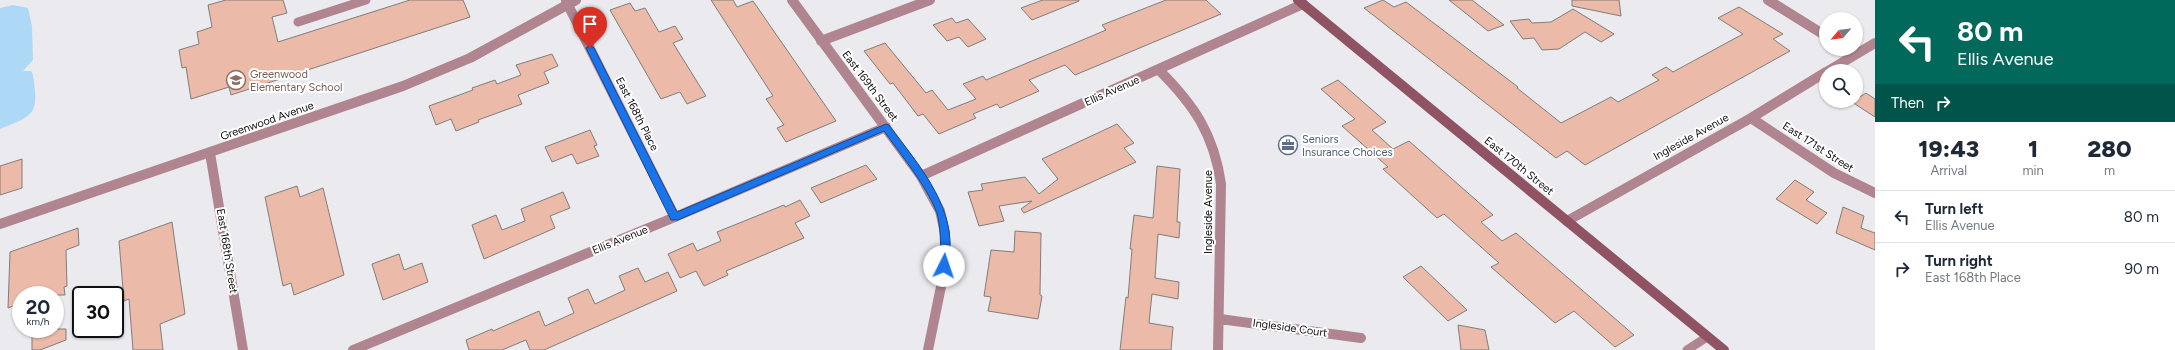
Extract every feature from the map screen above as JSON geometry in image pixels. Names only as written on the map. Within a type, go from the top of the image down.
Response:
[{"type":"street","name":"East 169th Street","points":[[792,0],[921,176],[932,194],[942,216],[946,242],[943,275],[928,350]]},
{"type":"street","points":[[821,40],[930,0]]},
{"type":"street","points":[[1768,0],[1819,32]]},
{"type":"street","name":"Greenwood Avenue","points":[[0,224],[403,86],[470,58],[570,2]]},
{"type":"street","name":"East 168th Place","points":[[570,2],[675,217]]},
{"type":"street","name":"Ellis Avenue","points":[[921,176],[1159,70],[1301,2]]},
{"type":"street","name":"East 170th Street","points":[[1301,2],[1724,350]]},
{"type":"street","name":"Ingleside Avenue","points":[[1863,50],[1875,43]]},
{"type":"street","name":"Ingleside Avenue","points":[[1840,64],[1853,56]]},
{"type":"street","name":"Ingleside Avenue","points":[[1159,70],[1194,107],[1213,141],[1220,166],[1220,319],[1218,350]]},
{"type":"street","name":"Ingleside Avenue","points":[[1567,221],[1751,118],[1819,77]]},
{"type":"street","name":"East 171st Street","points":[[1751,118],[1834,173],[1875,193]]},
{"type":"street","name":"Ellis Avenue","points":[[353,350],[675,217],[886,127]]},
{"type":"street","name":"East 168th Street","points":[[210,153],[243,350]]},
{"type":"street","name":"Ingleside Court","points":[[1220,319],[1361,338]]},
{"type":"lane","points":[[298,22],[366,0]]},
{"type":"lane","points":[[1687,350],[1708,337]]},
{"type":"water","points":[[13,5],[28,8],[32,26],[33,60],[23,71],[31,71],[33,75],[35,98],[32,111],[27,116],[0,129],[0,8]]},
{"type":"building","points":[[226,0],[283,0],[287,13],[272,17],[278,42],[410,0],[463,0],[470,17],[231,95],[229,87],[191,99],[186,67],[182,68],[179,50],[199,44],[197,32],[212,27],[208,5]]},
{"type":"building","points":[[711,0],[733,0],[737,7],[753,1],[836,121],[786,142],[777,128],[784,125],[766,99],[773,96]]},
{"type":"building","points":[[1043,0],[1079,1],[1032,20],[1021,8]]},
{"type":"building","points":[[1166,0],[1206,0],[1221,14],[1075,75],[1065,65],[1029,80],[1039,91],[1000,108],[997,104],[973,114],[976,118],[939,134],[923,114],[918,116],[893,83],[890,84],[864,51],[885,43],[926,93],[932,90],[948,110],[976,99],[963,84],[983,76],[986,80],[1073,44],[1106,30],[1102,25]]},
{"type":"building","points":[[1383,0],[1394,7],[1406,2],[1518,87],[1517,88],[1561,123],[1611,97],[1618,102],[1659,80],[1652,75],[1666,67],[1673,72],[1743,34],[1718,18],[1739,7],[1783,34],[1773,39],[1790,51],[1585,165],[1567,151],[1556,158],[1364,8]]},
{"type":"building","points":[[1449,0],[1472,0],[1504,25],[1488,31]]},
{"type":"building","points":[[1572,0],[1619,0],[1621,16],[1572,6]]},
{"type":"building","points":[[630,3],[635,11],[645,8],[659,32],[675,26],[683,39],[673,43],[706,96],[687,104],[680,92],[661,99],[610,10]]},
{"type":"building","points":[[1573,9],[1614,34],[1601,42],[1585,32],[1559,49],[1542,50],[1534,38],[1523,39],[1510,21],[1529,19],[1532,23],[1551,22]]},
{"type":"building","points":[[952,18],[956,23],[968,19],[986,39],[968,47],[959,37],[947,41],[933,25]]},
{"type":"building","points":[[552,54],[558,66],[544,72],[549,83],[518,95],[522,104],[478,120],[479,122],[456,131],[451,119],[436,125],[429,106],[473,90],[472,88],[495,80],[497,84],[521,75],[516,65]]},
{"type":"building","points":[[1338,80],[1386,122],[1372,130],[1393,149],[1409,141],[1493,215],[1481,222],[1502,241],[1516,233],[1634,335],[1615,347],[1574,311],[1555,323],[1491,267],[1499,263],[1444,214],[1437,218],[1383,169],[1388,167],[1342,126],[1355,119],[1321,89]]},
{"type":"building","points":[[1866,93],[1875,99],[1875,117],[1861,108],[1863,108],[1863,95]]},
{"type":"building","points":[[1117,124],[1134,143],[1124,148],[1136,162],[1024,213],[1021,209],[1032,201],[999,206],[1004,221],[979,226],[968,192],[983,190],[981,184],[1025,177],[1039,194],[1058,179],[1042,159]]},
{"type":"building","points":[[590,130],[597,145],[594,146],[599,156],[577,164],[572,154],[552,162],[545,147]]},
{"type":"building","points":[[22,159],[22,188],[0,195],[0,166]]},
{"type":"building","points":[[866,165],[877,179],[821,203],[811,188]]},
{"type":"building","points":[[1157,166],[1180,169],[1177,222],[1180,222],[1179,238],[1158,234],[1155,278],[1179,282],[1178,299],[1152,294],[1149,323],[1173,327],[1171,350],[1120,350],[1126,297],[1128,298],[1132,249],[1130,249],[1134,215],[1153,218]]},
{"type":"building","points":[[1795,180],[1814,192],[1806,200],[1827,213],[1817,224],[1776,199]]},
{"type":"building","points":[[297,186],[300,197],[323,188],[344,275],[294,295],[291,283],[283,286],[265,197]]},
{"type":"building","points":[[563,192],[570,208],[550,216],[555,228],[484,259],[472,225],[496,215],[502,230],[525,221],[521,209]]},
{"type":"building","points":[[800,200],[810,216],[795,223],[804,238],[726,271],[728,275],[704,286],[696,271],[680,278],[668,254],[693,243],[697,251],[721,241],[717,232]]},
{"type":"building","points":[[1843,207],[1864,216],[1861,228],[1875,233],[1875,250],[1836,233]]},
{"type":"building","points":[[172,222],[185,314],[160,324],[163,350],[133,350],[129,299],[124,301],[124,286],[123,286],[119,241]]},
{"type":"building","points":[[78,228],[79,245],[66,250],[67,286],[12,286],[12,306],[8,308],[10,252]]},
{"type":"building","points":[[1015,231],[1041,233],[1040,295],[1042,296],[1038,319],[988,311],[991,297],[984,296],[991,250],[1014,252]]},
{"type":"building","points":[[399,254],[404,270],[422,263],[428,282],[383,300],[372,264]]},
{"type":"building","points":[[1421,266],[1467,310],[1448,321],[1403,277]]},
{"type":"building","points":[[638,268],[645,282],[668,272],[677,291],[544,350],[530,350],[526,340],[502,350],[469,350],[466,340],[492,329],[493,331],[539,311],[545,326],[574,313],[568,298],[588,289],[595,304],[625,290],[619,276]]},
{"type":"building","points":[[1458,325],[1485,330],[1489,350],[1461,350]]},
{"type":"building","points":[[64,329],[66,329],[66,340],[40,350],[32,350],[32,338],[64,338]]},
{"type":"place","name":"Greenwood Elementary School","points":[[236,80]]},
{"type":"place","name":"Seniors Insurance Choices","points":[[1288,145]]},
{"type":"route","points":[[590,48],[675,217],[886,127],[921,176],[932,194],[942,216],[946,242],[946,258],[944,266]]}]
